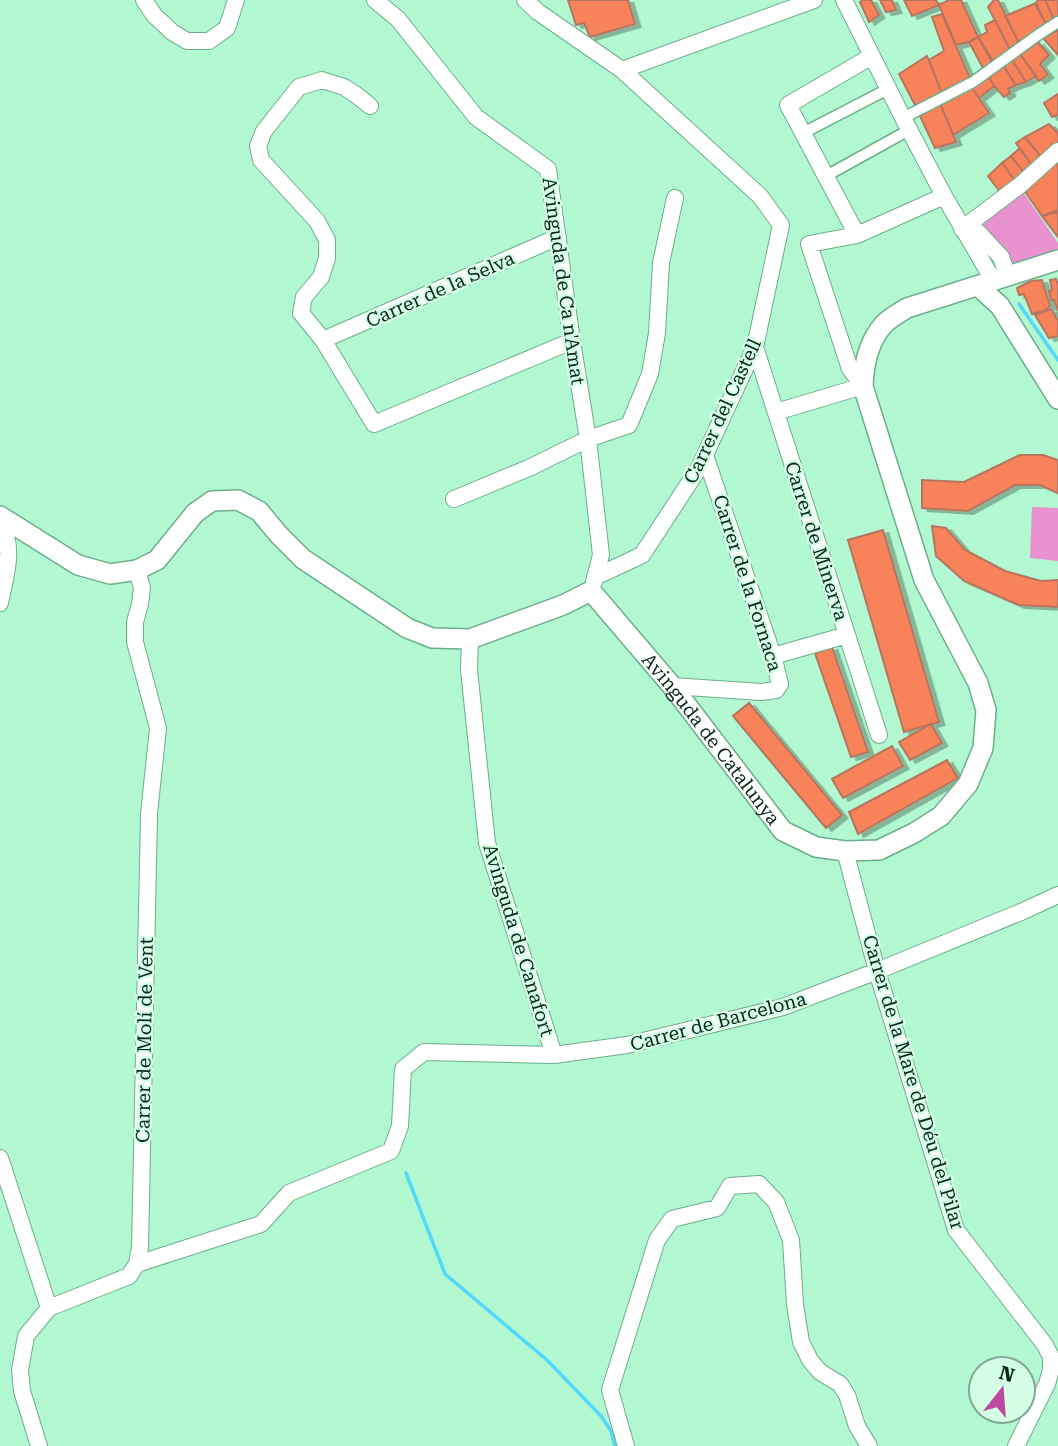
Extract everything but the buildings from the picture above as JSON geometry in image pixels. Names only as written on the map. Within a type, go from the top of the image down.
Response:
[{"type":"street","points":[[144,0],[154,15],[172,32],[187,41],[209,41],[227,29],[236,0]]},
{"type":"street","name":"Avinguda de Ca n'Amat","points":[[375,0],[398,19],[477,117],[548,169],[588,439],[601,555],[593,584]]},
{"type":"street","name":"Carrer del Castell","points":[[525,0],[538,12],[622,70],[760,196],[781,225],[755,347],[699,468],[642,555],[593,584]]},
{"type":"street","points":[[622,70],[814,0]]},
{"type":"street","points":[[847,1],[888,89],[962,229]]},
{"type":"street","points":[[826,176],[973,82],[1058,22]]},
{"type":"street","points":[[857,234],[788,105],[872,56]]},
{"type":"street","points":[[370,106],[344,87],[322,80],[299,87],[264,131],[258,145],[261,160],[317,221],[327,240],[327,258],[321,277],[304,297],[301,313],[323,340],[374,424],[572,341]]},
{"type":"street","points":[[803,133],[888,89]]},
{"type":"street","points":[[962,229],[1019,187],[1058,151]]},
{"type":"street","points":[[776,412],[863,387],[850,369],[808,244],[857,234],[944,196]]},
{"type":"street","points":[[454,499],[531,467],[588,439],[629,425],[650,374],[657,333],[661,263],[675,198]]},
{"type":"street","points":[[962,229],[974,228],[1001,257],[993,281],[1000,306],[1058,399]]},
{"type":"street","name":"Carrer de la Selva","points":[[323,340],[558,237]]},
{"type":"street","name":"Avinguda de Catalunya","points":[[593,584],[614,616],[783,831],[816,847],[845,851],[879,850],[942,816],[968,783],[983,748],[986,710],[978,683],[924,580],[863,387],[864,363],[872,340],[885,323],[907,308],[1058,260]]},
{"type":"street","name":"Carrer de Minerva","points":[[755,347],[880,735]]},
{"type":"street","name":"Carrer de la Fornaca","points":[[672,687],[761,692],[776,690],[780,684],[705,455]]},
{"type":"street","points":[[0,518],[78,565],[110,574],[137,570],[158,559],[195,513],[212,501],[238,500],[259,512],[303,559],[407,628],[432,638],[470,639],[563,605],[593,584]]},
{"type":"street","points":[[0,518],[10,550],[0,603]]},
{"type":"street","name":"Carrer de Molí de Vent","points":[[137,570],[142,588],[135,622],[135,642],[158,728],[149,814],[140,1247],[137,1264]]},
{"type":"street","points":[[773,656],[847,635]]},
{"type":"street","name":"Avinguda de Canafort","points":[[137,1264],[261,1224],[289,1193],[391,1151],[400,1126],[403,1069],[424,1052],[554,1055],[487,843],[469,670],[470,639]]},
{"type":"street","name":"Carrer de la Mare de Déu del Pilar","points":[[845,851],[877,971],[956,1230],[1045,1345],[1051,1357],[1047,1384],[1016,1446]]},
{"type":"street","name":"Carrer de Barcelona","points":[[554,1055],[627,1045],[783,1007],[877,971],[1058,895]]},
{"type":"street","points":[[0,1158],[49,1308]]},
{"type":"street","points":[[626,1446],[610,1390],[657,1240],[672,1219],[717,1208],[730,1186],[760,1184],[776,1202],[791,1240],[795,1304],[801,1342],[820,1372],[840,1384],[847,1395],[857,1426],[869,1446]]},
{"type":"street","points":[[39,1446],[22,1391],[20,1370],[26,1336],[49,1308],[129,1276],[137,1264]]},
{"type":"shaded area","points":[[1019,186],[1058,243],[1058,252],[1014,264],[976,222]]},
{"type":"shaded area","points":[[1032,507],[1058,508],[1058,561],[1030,558]]},
{"type":"waterway","points":[[1019,304],[1058,360]]},
{"type":"waterway","points":[[406,1173],[445,1274],[547,1360],[601,1416],[611,1431],[615,1446]]}]
